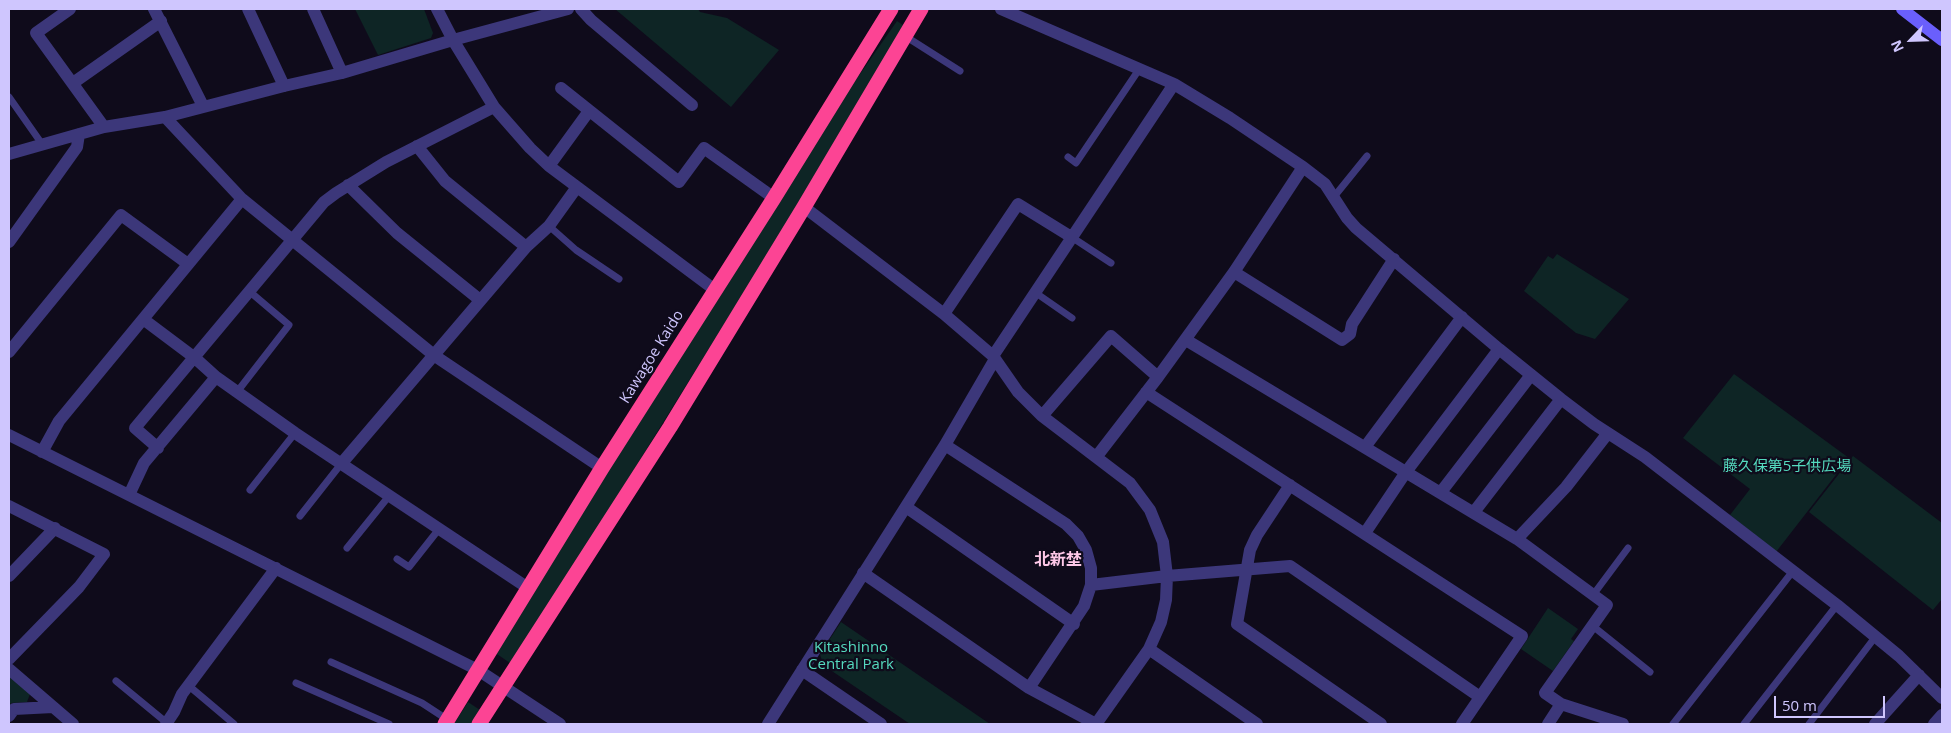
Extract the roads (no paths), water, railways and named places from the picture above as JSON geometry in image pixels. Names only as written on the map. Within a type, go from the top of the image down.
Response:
[{"type":"highway","name":"Kawagoe Kaido","points":[[446,722],[602,468],[774,198],[890,9]]},
{"type":"highway","points":[[480,724],[670,427],[804,207],[921,9]]},
{"type":"main road","points":[[1902,9],[1942,40]]},
{"type":"street","points":[[70,9],[36,33],[104,127]]},
{"type":"street","points":[[154,9],[203,106]]},
{"type":"street","points":[[248,9],[284,86]]},
{"type":"street","points":[[313,9],[342,74]]},
{"type":"street","points":[[437,9],[453,40],[494,106],[516,134],[549,166],[715,290]]},
{"type":"street","points":[[9,154],[104,127],[165,117],[284,86],[342,74],[453,40],[568,9]]},
{"type":"street","points":[[581,9],[591,20],[692,105]]},
{"type":"street","points":[[1001,9],[1174,84],[1230,118],[1303,167],[1325,184],[1347,218],[1356,228],[1499,349],[1561,399],[1645,457],[1837,605],[1876,636],[1942,698]]},
{"type":"street","points":[[73,83],[160,21]]},
{"type":"street","points":[[768,724],[945,445],[994,358],[1174,84]]},
{"type":"street","points":[[561,88],[679,182],[704,148],[774,198]]},
{"type":"street","points":[[158,448],[135,428],[324,202],[386,162],[494,106]]},
{"type":"street","points":[[549,166],[589,110]]},
{"type":"street","points":[[165,117],[242,199],[435,356],[602,468]]},
{"type":"street","points":[[9,242],[77,147],[79,134]]},
{"type":"street","points":[[417,146],[445,181],[526,247]]},
{"type":"street","points":[[1097,456],[1186,340],[1234,272],[1303,167]]},
{"type":"street","points":[[348,185],[397,233],[480,300]]},
{"type":"street","points":[[341,464],[526,247],[549,226],[577,187]]},
{"type":"street","points":[[42,452],[59,421],[242,199]]},
{"type":"street","points":[[944,314],[1018,204],[1073,238]]},
{"type":"street","points":[[804,207],[944,314],[994,358],[1018,392],[1042,416],[1130,483],[1150,510],[1163,542],[1167,576],[1166,600],[1161,622],[1149,649],[1096,724],[1030,688],[863,573]]},
{"type":"street","points":[[9,352],[122,215],[188,264]]},
{"type":"street","points":[[1234,272],[1342,340],[1350,334],[1352,324],[1394,259]]},
{"type":"street","points":[[1365,447],[1462,318]]},
{"type":"street","points":[[143,319],[236,392],[528,588]]},
{"type":"street","points":[[1042,416],[1111,336],[1158,377]]},
{"type":"street","points":[[1186,340],[1474,512],[1516,539],[1608,605],[1545,693],[1561,704],[1623,724]]},
{"type":"street","points":[[1365,533],[1406,472],[1499,349]]},
{"type":"street","points":[[1440,492],[1531,375]]},
{"type":"street","points":[[129,495],[144,463],[216,377]]},
{"type":"street","points":[[1146,392],[1522,636],[1462,724]]},
{"type":"street","points":[[1474,512],[1561,399]]},
{"type":"street","points":[[1516,539],[1566,486],[1608,433]]},
{"type":"street","points":[[9,435],[478,670],[560,724]]},
{"type":"street","points":[[945,445],[1066,524],[1078,536],[1086,550],[1091,568],[1091,585],[1084,606],[1074,624],[1030,688]]},
{"type":"street","points":[[1290,485],[1257,535],[1250,550],[1237,624],[1382,724]]},
{"type":"street","points":[[9,506],[104,554],[79,587],[9,659]]},
{"type":"street","points":[[906,506],[1074,624]]},
{"type":"street","points":[[9,576],[55,528]]},
{"type":"street","points":[[1091,585],[1167,576],[1290,566],[1480,697]]},
{"type":"street","points":[[166,723],[174,712],[182,694],[276,568]]},
{"type":"street","points":[[1149,649],[1257,724]]},
{"type":"street","points":[[9,669],[53,706],[69,723]]},
{"type":"street","points":[[802,670],[881,724]]},
{"type":"street","points":[[1875,724],[1919,675]]},
{"type":"street","points":[[1548,724],[1561,704]]},
{"type":"street","points":[[9,716],[14,709],[53,706]]},
{"type":"street","points":[[1934,724],[1942,715]]},
{"type":"lane","points":[[905,36],[960,71]]},
{"type":"lane","points":[[1068,157],[1076,163],[1140,68]]},
{"type":"lane","points":[[9,97],[42,144]]},
{"type":"lane","points":[[1333,198],[1367,156]]},
{"type":"lane","points":[[549,226],[576,250],[619,279]]},
{"type":"lane","points":[[1073,238],[1111,263]]},
{"type":"lane","points":[[236,392],[289,324],[249,291]]},
{"type":"lane","points":[[1036,293],[1072,318]]},
{"type":"lane","points":[[250,490],[295,433]]},
{"type":"lane","points":[[300,516],[341,464]]},
{"type":"lane","points":[[347,548],[389,496]]},
{"type":"lane","points":[[397,560],[409,567],[439,529]]},
{"type":"lane","points":[[1593,595],[1628,548]]},
{"type":"lane","points":[[1673,724],[1793,571]]},
{"type":"lane","points":[[1744,724],[1837,605]]},
{"type":"lane","points":[[1594,627],[1650,672]]},
{"type":"lane","points":[[1809,724],[1876,636]]},
{"type":"lane","points":[[331,662],[422,703],[446,722]]},
{"type":"lane","points":[[116,681],[166,723]]},
{"type":"lane","points":[[296,683],[389,724]]},
{"type":"lane","points":[[188,686],[234,724]]},
{"type":"district","name":"北新埜","points":[[1058,560]]},
{"type":"park label","name":"藤久保第5子供広場","points":[[1787,467]]},
{"type":"park label","name":"Kitashinno Central Park","points":[[851,656]]}]
